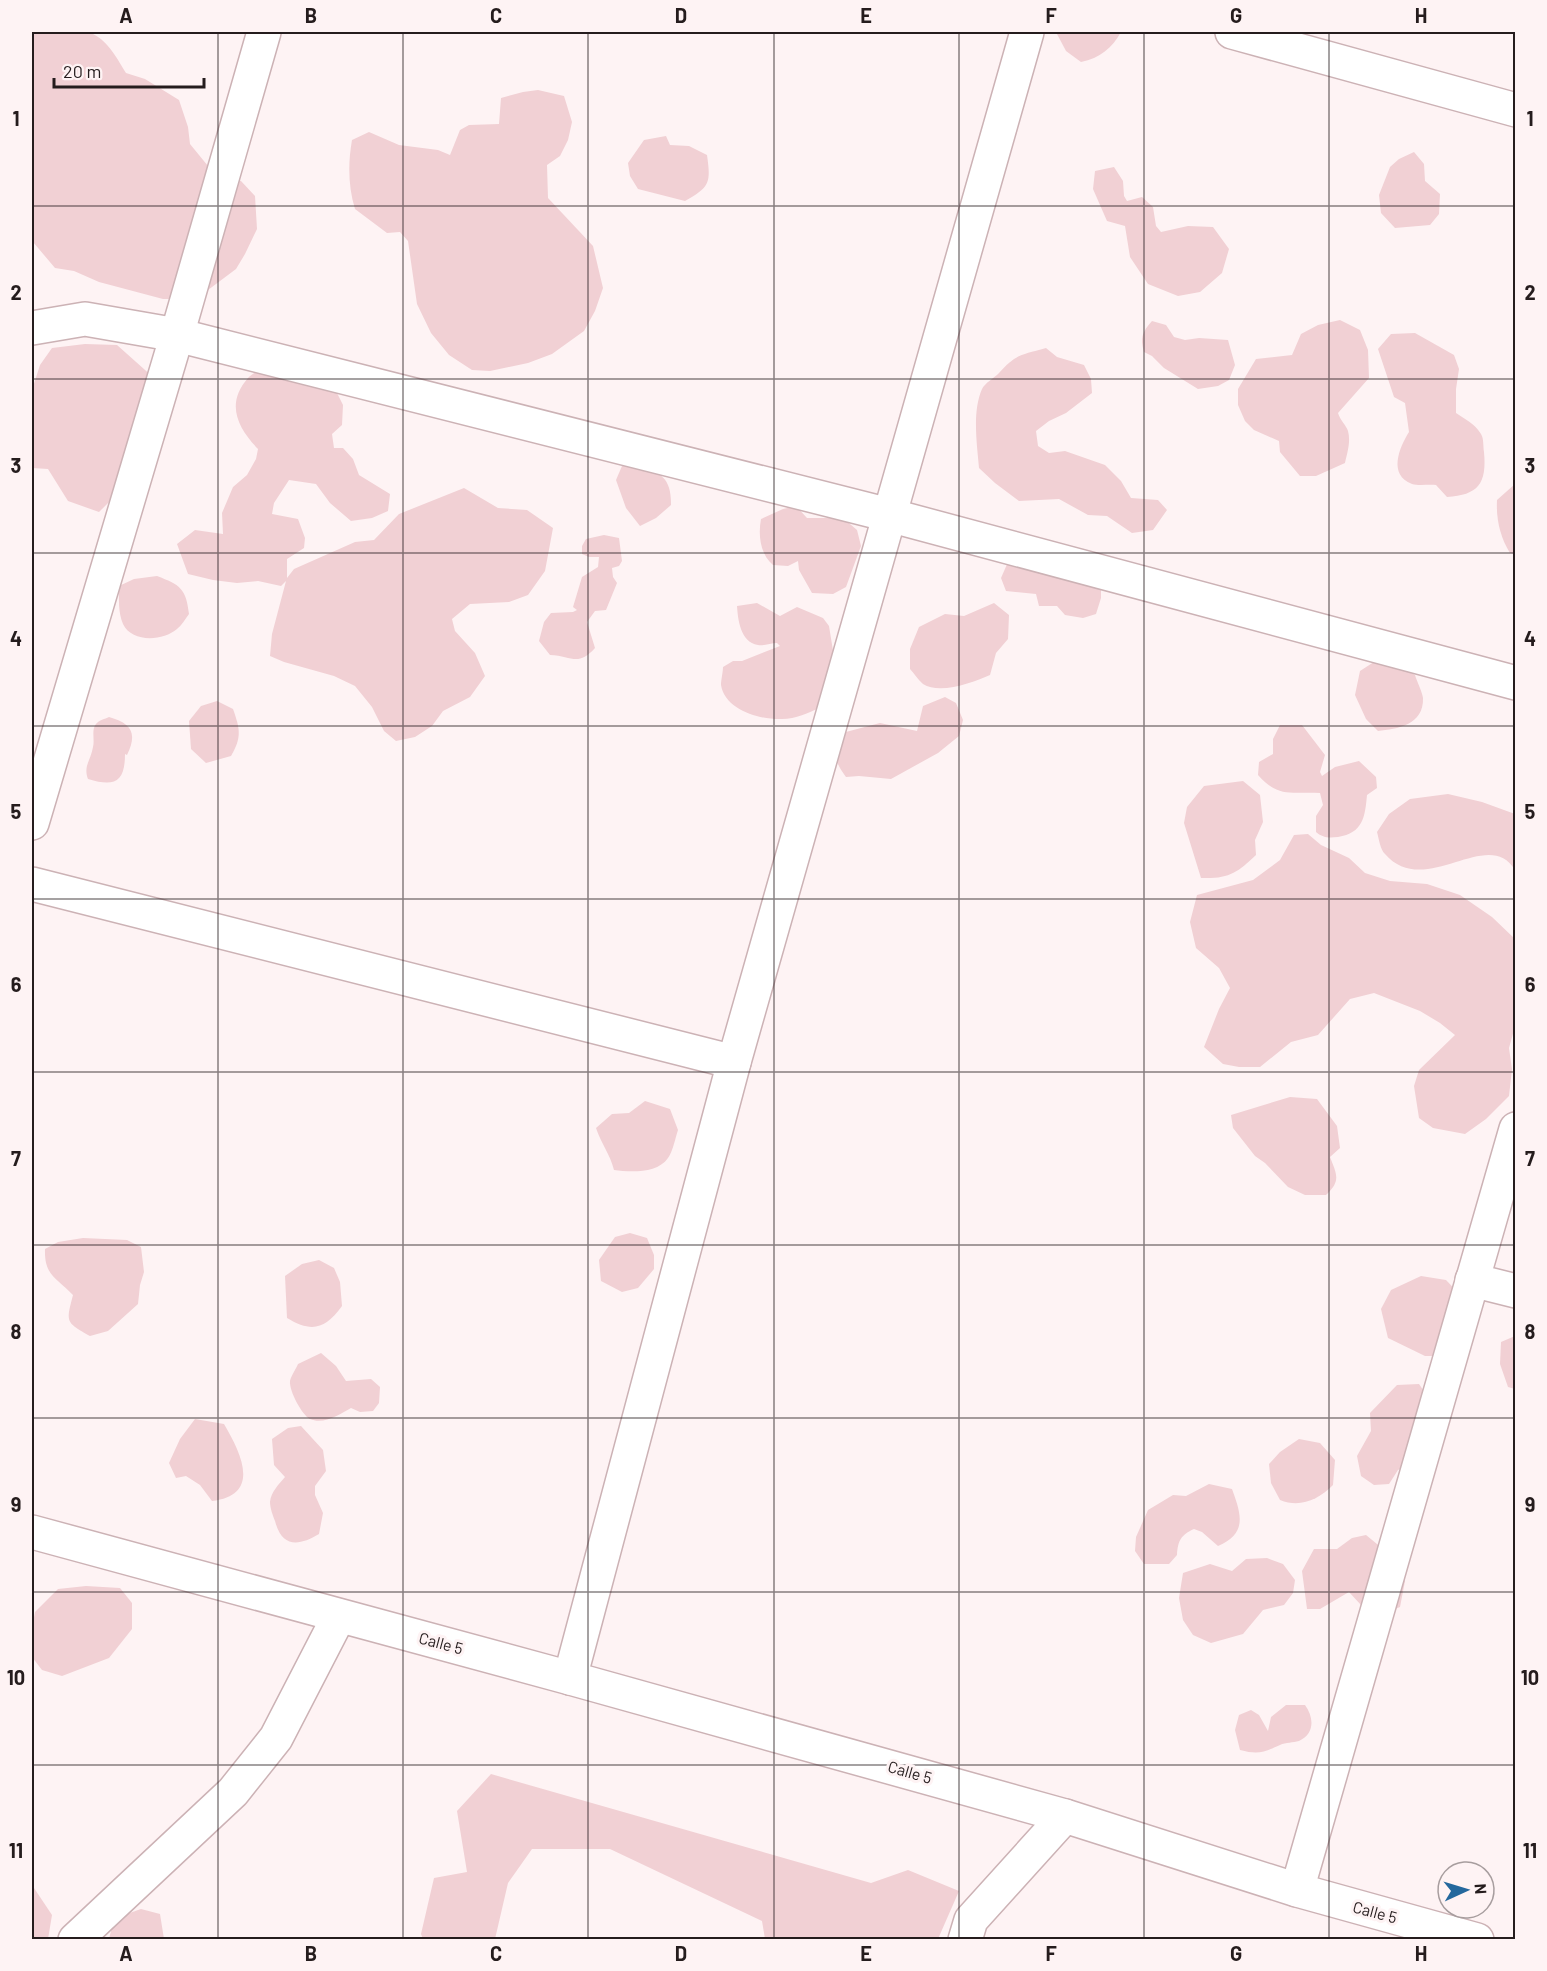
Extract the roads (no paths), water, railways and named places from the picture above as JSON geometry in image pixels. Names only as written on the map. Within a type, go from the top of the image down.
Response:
[{"type":"street","points":[[32,823],[264,32]]},
{"type":"street","points":[[570,1678],[734,1062],[1027,32]]},
{"type":"street","points":[[1232,32],[1515,110]]},
{"type":"street","points":[[32,328],[85,319],[177,334],[889,515],[1515,683]]},
{"type":"street","points":[[32,884],[734,1062]]},
{"type":"street","points":[[1297,1890],[1515,1129]]},
{"type":"street","points":[[1472,1280],[1515,1291]]},
{"type":"street","name":"Calle 5","points":[[32,1532],[570,1678],[1065,1816],[1297,1890],[1477,1940]]},
{"type":"street","points":[[75,1940],[233,1792],[276,1738],[339,1616]]},
{"type":"street","points":[[965,1940],[971,1920],[1065,1816]]}]
